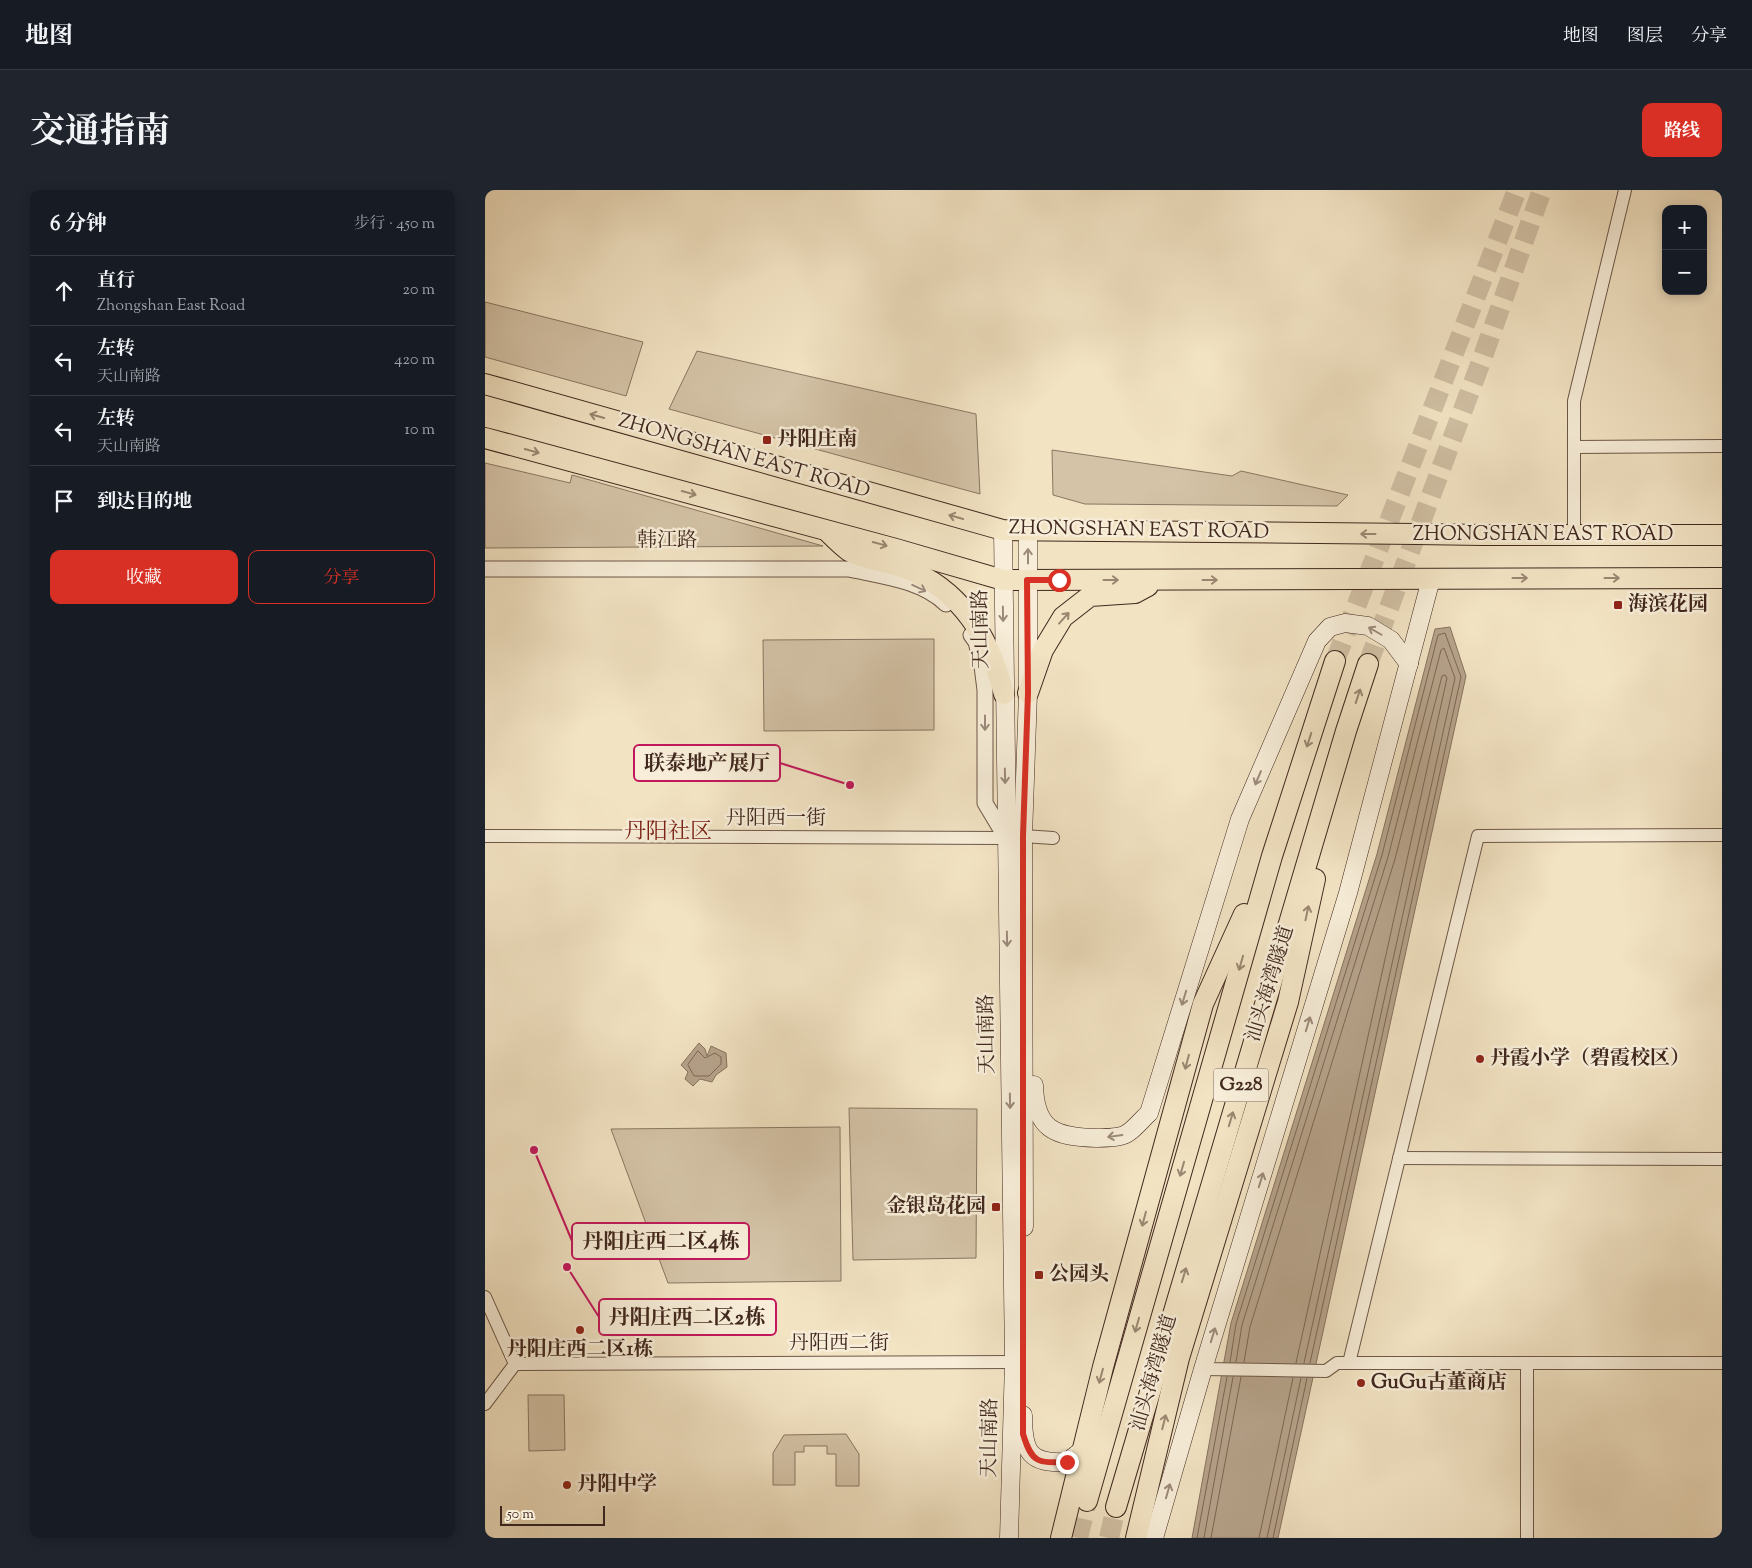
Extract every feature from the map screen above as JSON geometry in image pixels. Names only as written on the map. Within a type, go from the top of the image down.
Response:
[{"type":"main road","name":"ZHONGSHAN EAST ROAD","points":[[485,384],[1003,530],[1574,536],[1722,535]]},
{"type":"main road","points":[[485,438],[1003,580],[1722,578]]},
{"type":"main road","points":[[825,530],[849,551],[907,569],[936,582],[956,599],[973,619],[985,638],[999,673],[1004,694]]},
{"type":"main road","name":"天山南路","points":[[1003,530],[1004,694],[1023,1002],[1023,1434],[1029,1453],[1038,1460],[1067,1462],[1081,1451]]},
{"type":"main road","name":"天山南路","points":[[1009,1538],[1014,1362],[1014,837],[1028,693],[1028,531]]},
{"type":"main road","points":[[1154,1538],[1209,1369],[1348,893],[1431,579]]},
{"type":"main road","points":[[1028,693],[1043,650],[1063,616],[1090,596],[1135,593],[1161,580]]},
{"type":"main road","points":[[1023,1002],[1032,1039],[1034,1105],[1041,1120],[1047,1127],[1063,1134],[1080,1138],[1126,1135],[1149,1113],[1240,819],[1317,641],[1330,627],[1345,623],[1368,626],[1391,640],[1409,664]]},
{"type":"main road","name":"汕头海湾隧道","points":[[1087,1501],[1271,856],[1335,661]]},
{"type":"main road","name":"汕头海湾隧道","points":[[1116,1507],[1346,732],[1369,664]]},
{"type":"main road","points":[[1136,1538],[1179,1358],[1288,1002],[1346,732]]},
{"type":"main road","points":[[1061,1538],[1081,1451],[1203,1004],[1271,856]]},
{"type":"street","points":[[1574,536],[1574,402],[1625,190]]},
{"type":"street","points":[[1574,447],[1722,446]]},
{"type":"street","name":"韩江路","points":[[485,561],[821,562],[849,569]]},
{"type":"street","points":[[485,570],[849,569],[907,582],[938,597],[962,619],[976,642],[985,690],[985,803],[1014,837]]},
{"type":"street","points":[[1349,1364],[1478,836],[1722,835]]},
{"type":"street","name":"丹阳西一街","points":[[485,836],[1053,838]]},
{"type":"street","points":[[1399,1158],[1722,1159]]},
{"type":"street","points":[[485,1297],[515,1364],[485,1404]]},
{"type":"street","name":"丹阳西二街","points":[[515,1364],[1014,1362]]},
{"type":"street","points":[[1209,1369],[1326,1371],[1337,1363],[1722,1364]]},
{"type":"street","points":[[1527,1363],[1527,1538]]},
{"type":"shaded area","points":[[485,302],[643,342],[626,396],[485,357]]},
{"type":"shaded area","points":[[697,351],[976,414],[980,494],[669,409]]},
{"type":"shaded area","points":[[1052,450],[1232,476],[1241,471],[1348,495],[1337,506],[1085,504],[1053,495]]},
{"type":"shaded area","points":[[485,463],[570,483],[572,475],[823,546],[485,548]]},
{"type":"shaded area","points":[[934,639],[934,730],[764,731],[763,640]]},
{"type":"shaded area","points":[[849,1108],[977,1109],[976,1258],[853,1260]]},
{"type":"shaded area","points":[[840,1127],[841,1281],[668,1283],[611,1129]]},
{"type":"shaded area","points":[[528,1395],[564,1395],[565,1450],[529,1451]]},
{"type":"shaded area","points":[[846,1434],[859,1454],[859,1486],[836,1486],[836,1454],[827,1454],[827,1446],[804,1446],[804,1452],[795,1452],[795,1485],[773,1485],[773,1453],[784,1435]]},
{"type":"water","points":[[1450,627],[1466,676],[1278,1538],[1192,1538],[1231,1323],[1377,854],[1435,629]]},
{"type":"water","points":[[699,1043],[705,1049],[707,1056],[711,1046],[726,1053],[727,1067],[716,1075],[712,1082],[700,1079],[693,1086],[685,1079],[688,1072],[681,1065]]},
{"type":"tunnel","points":[[1335,661],[1517,190]]},
{"type":"tunnel","points":[[1368,664],[1482,359],[1542,190]]},
{"type":"tunnel","points":[[1078,1538],[1087,1501]]},
{"type":"tunnel","points":[[1109,1538],[1116,1507]]},
{"type":"place","name":"丹阳庄南","points":[[767,440]]},
{"type":"place","name":"海滨花园","points":[[1618,605]]},
{"type":"place","name":"联泰地产展厅","points":[[850,785]]},
{"type":"place","name":"丹霞小学（碧霞校区）","points":[[1480,1059]]},
{"type":"place","name":"丹阳庄西二区4栋","points":[[534,1150]]},
{"type":"place","name":"金银岛花园","points":[[996,1207]]},
{"type":"place","name":"丹阳庄西二区2栋","points":[[567,1267]]},
{"type":"place","name":"公园头","points":[[1039,1275]]},
{"type":"place","name":"丹阳庄西二区1栋","points":[[580,1330]]},
{"type":"place","name":"GuGu古董商店","points":[[1361,1383]]},
{"type":"place","name":"丹阳中学","points":[[567,1485]]},
{"type":"district","name":"丹阳社区","points":[[668,833]]},
{"type":"route","points":[[1059,580],[1027,580],[1028,693],[1023,836],[1023,1434],[1029,1453],[1038,1460],[1051,1463],[1067,1462]]}]
